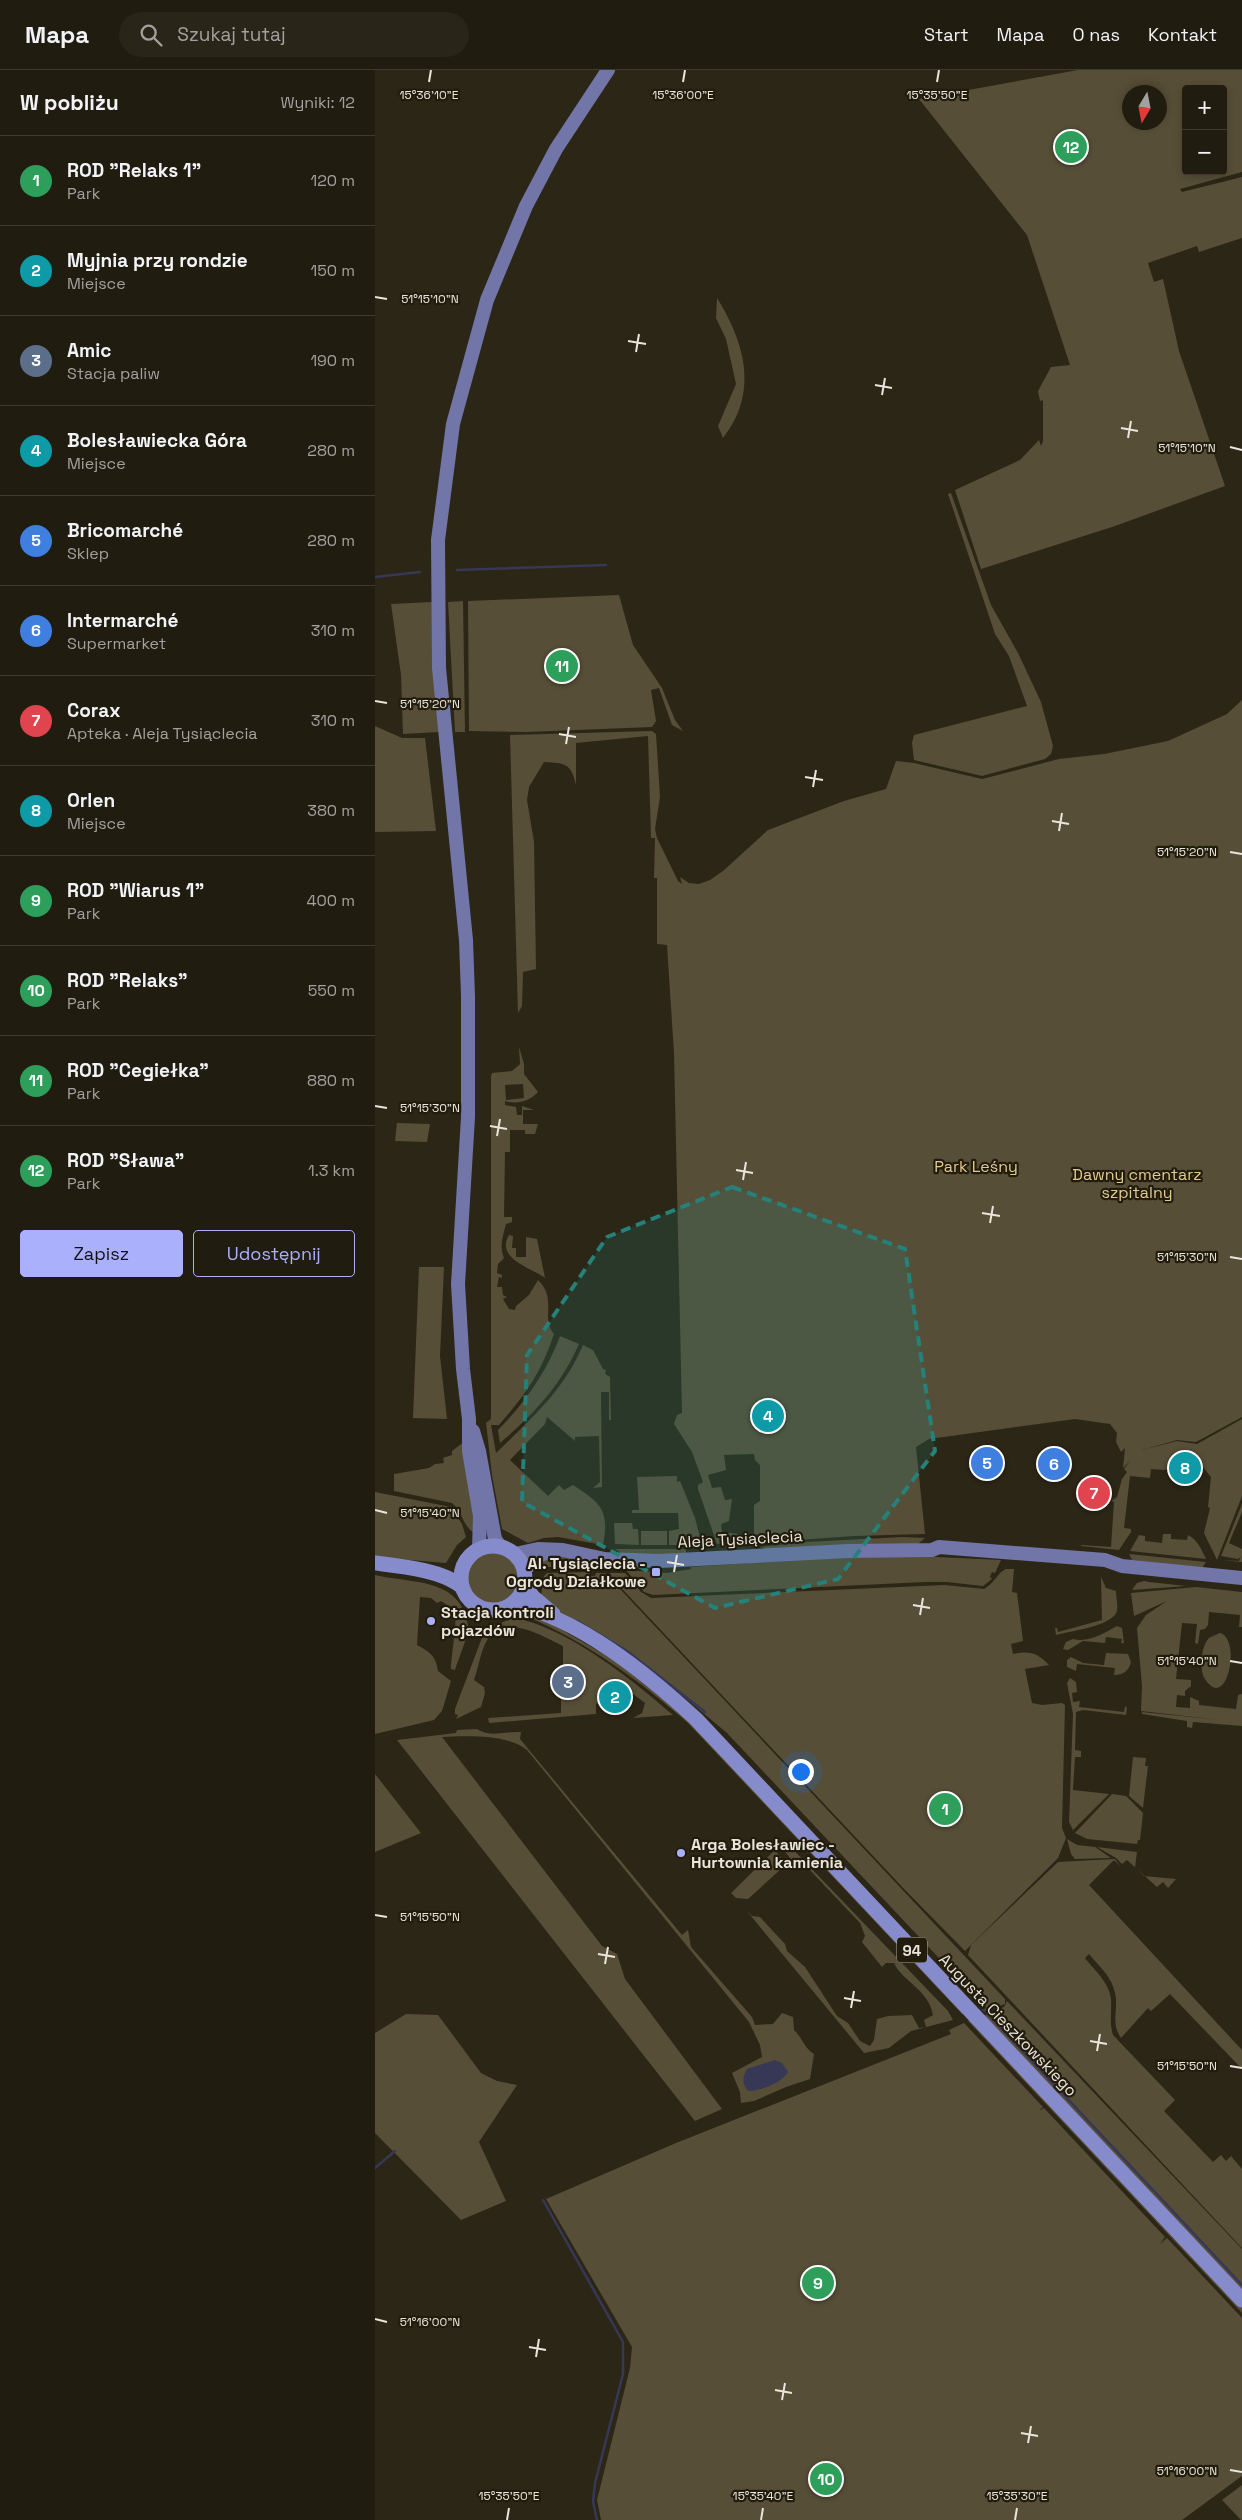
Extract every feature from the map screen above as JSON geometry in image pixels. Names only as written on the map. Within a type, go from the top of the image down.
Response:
[{"type":"main road","points":[[405,1567],[453,1567],[464,1563],[479,1549],[481,1542],[480,1516],[469,1451],[469,1418],[463,1369],[458,1284],[468,1117],[466,940],[439,668],[437,598],[440,521],[453,424],[487,300],[526,206],[556,149],[608,70]]},
{"type":"main road","points":[[464,1563],[461,1575],[462,1587],[468,1599],[485,1609],[499,1610],[512,1604],[520,1596],[525,1586],[525,1570],[515,1554],[500,1546],[495,1539],[479,1451],[469,1418]]},
{"type":"main road","points":[[479,1549],[500,1546]]},
{"type":"main road","name":"Aleja Tysiąclecia","points":[[515,1554],[538,1548],[563,1550],[605,1559],[661,1561],[848,1551],[932,1550],[939,1547],[1105,1560],[1122,1566],[1242,1578]]},
{"type":"main road","points":[[525,1570],[535,1558],[551,1550]]},
{"type":"main road","points":[[375,1563],[405,1567],[451,1579],[462,1587]]},
{"type":"main road","name":"Augusta Cieszkowskiego","points":[[525,1586],[533,1597],[564,1623],[632,1666],[696,1719],[1242,2300]]},
{"type":"main road","name":"Augusta Cieszkowskiego","points":[[512,1604],[564,1623]]},
{"type":"highlighted area","points":[[732,1187],[905,1249],[935,1451],[838,1579],[715,1608],[522,1502],[527,1355],[607,1237]]},
{"type":"green space","points":[[1078,70],[1242,70],[1242,172],[1180,189],[1182,192],[1242,177],[1242,238],[1199,252],[1197,246],[1148,263],[1154,282],[1163,279],[1179,351],[1225,486],[1115,526],[981,569],[955,490],[1020,460],[1039,440],[1041,446],[1043,441],[1043,400],[1040,401],[1038,391],[1051,367],[1070,365],[1027,235],[919,99]]},
{"type":"green space","points":[[717,298],[735,333],[741,350],[744,368],[744,386],[741,403],[734,421],[723,438],[718,426],[736,384],[726,339],[716,318]]},
{"type":"green space","points":[[951,493],[991,605],[1018,653],[1041,702],[1053,746],[1051,754],[1045,759],[982,776],[914,760],[912,743],[914,735],[1027,706],[1009,656],[995,634],[948,494]]},
{"type":"green space","points":[[619,595],[633,645],[662,688],[675,720],[683,731],[672,725],[659,688],[651,690],[656,721],[652,727],[527,732],[469,731],[468,601]]},
{"type":"green space","points":[[463,601],[465,732],[455,732],[448,602]]},
{"type":"green space","points":[[432,602],[439,732],[403,734],[401,675],[391,604]]},
{"type":"green space","name":"Park Leśny","points":[[1242,700],[1242,1417],[1196,1442],[1177,1440],[1142,1450],[1177,1441],[1197,1444],[1242,1419],[1242,1496],[1217,1560],[1204,1533],[1210,1508],[1208,1507],[1211,1477],[1202,1466],[1195,1464],[1176,1463],[1165,1470],[1151,1469],[1150,1478],[1130,1476],[1124,1528],[1131,1529],[1131,1532],[1119,1550],[1081,1546],[1111,1547],[1114,1502],[1111,1501],[1117,1497],[1122,1479],[1127,1472],[1124,1469],[1130,1461],[1123,1468],[1125,1448],[1121,1452],[1116,1442],[1117,1433],[1110,1424],[1075,1419],[929,1439],[916,1447],[925,1534],[854,1536],[754,1543],[754,1505],[760,1501],[760,1465],[755,1460],[754,1454],[724,1455],[726,1470],[708,1475],[712,1488],[721,1487],[725,1500],[732,1499],[729,1521],[721,1524],[722,1532],[746,1535],[747,1542],[717,1544],[698,1489],[698,1485],[703,1482],[692,1452],[674,1424],[677,1415],[682,1413],[674,1053],[667,945],[657,944],[657,878],[654,878],[655,838],[651,838],[648,736],[576,743],[576,785],[569,768],[562,764],[544,762],[529,787],[527,800],[534,842],[536,969],[523,972],[522,1006],[518,1013],[510,735],[652,731],[656,734],[660,797],[655,829],[657,838],[678,881],[682,884],[680,877],[689,883],[699,884],[710,880],[723,871],[768,830],[844,801],[886,789],[896,761],[914,763],[982,779],[1059,759],[1104,754],[1168,741],[1227,714]]},
{"type":"green space","points":[[375,726],[402,738],[425,738],[436,831],[375,832]]},
{"type":"green space","points":[[519,1047],[524,1064],[524,1074],[538,1092],[531,1098],[523,1101],[514,1103],[505,1101],[505,1105],[516,1107],[517,1115],[522,1115],[522,1106],[534,1110],[523,1110],[523,1124],[538,1124],[535,1134],[525,1134],[525,1130],[510,1130],[510,1152],[505,1152],[504,1217],[512,1217],[512,1222],[506,1224],[503,1237],[502,1249],[504,1258],[498,1264],[497,1273],[502,1275],[502,1278],[499,1277],[497,1287],[502,1287],[503,1295],[507,1297],[503,1299],[509,1309],[515,1310],[516,1306],[529,1295],[538,1280],[547,1294],[548,1321],[554,1334],[544,1360],[525,1393],[499,1425],[491,1425],[496,1453],[534,1416],[556,1390],[583,1345],[593,1350],[603,1369],[606,1370],[605,1374],[610,1377],[611,1420],[609,1420],[609,1392],[601,1392],[602,1487],[593,1488],[600,1482],[599,1436],[575,1437],[575,1441],[547,1417],[545,1424],[510,1460],[548,1496],[559,1485],[564,1490],[573,1485],[596,1502],[604,1515],[605,1533],[603,1545],[558,1537],[544,1538],[528,1543],[502,1529],[492,1475],[486,1423],[491,1419],[491,1076],[492,1073],[512,1071],[520,1064]],"holes":[[[523,1084],[524,1098],[506,1100],[505,1085]]]},
{"type":"green space","points":[[397,1123],[430,1124],[427,1142],[395,1141]]},
{"type":"green space","points":[[509,1235],[513,1236],[512,1248],[516,1248],[516,1257],[526,1257],[526,1237],[537,1239],[545,1278],[511,1257],[506,1243]]},
{"type":"green space","points":[[419,1267],[444,1267],[440,1356],[447,1419],[413,1418]]},
{"type":"green space","points":[[560,1336],[579,1344],[572,1359],[555,1386],[535,1410],[500,1443],[498,1430],[517,1409],[542,1374]]},
{"type":"green space","points":[[465,1441],[475,1507],[473,1532],[452,1503],[394,1491],[394,1474],[429,1468],[435,1464],[444,1463],[443,1458],[452,1455],[452,1451]]},
{"type":"green space","points":[[677,1476],[677,1482],[680,1481],[695,1518],[701,1541],[696,1545],[669,1545],[669,1531],[679,1529],[678,1513],[632,1513],[632,1510],[639,1510],[637,1477]]},
{"type":"green space","points":[[375,1492],[451,1507],[462,1524],[466,1537],[457,1545],[446,1563],[375,1557]]},
{"type":"green space","points":[[1242,1504],[1242,1512],[1229,1543],[1242,1549],[1242,1562],[1221,1560],[1239,1561],[1241,1557],[1238,1559],[1221,1556]]},
{"type":"green space","points":[[614,1523],[632,1523],[633,1529],[638,1529],[639,1545],[615,1544]]},
{"type":"green space","points":[[641,1531],[667,1531],[667,1545],[641,1545]]},
{"type":"green space","points":[[1163,1534],[1171,1534],[1171,1539],[1187,1540],[1188,1535],[1197,1542],[1206,1559],[1130,1551],[1139,1535],[1145,1536],[1145,1541],[1162,1543]]},
{"type":"green space","points":[[902,1537],[925,1538],[918,1544],[766,1549],[760,1547],[806,1542]]},
{"type":"green space","points":[[615,1549],[686,1549],[686,1554],[624,1555]]},
{"type":"green space","points":[[494,1551],[505,1553],[514,1559],[520,1568],[522,1579],[520,1590],[514,1599],[505,1605],[494,1607],[483,1605],[474,1599],[468,1590],[466,1579],[468,1568],[474,1559],[483,1553]]},
{"type":"green space","points":[[1129,1554],[1206,1562],[1202,1568],[1132,1560]]},
{"type":"green space","points":[[561,1556],[587,1561],[589,1567],[548,1567],[543,1566],[540,1560]]},
{"type":"green space","points":[[915,1556],[1001,1560],[995,1573],[992,1572],[990,1577],[992,1579],[983,1586],[947,1582],[925,1582],[653,1595],[644,1592],[626,1570],[667,1573],[691,1569],[691,1567],[807,1559]]},
{"type":"green space","points":[[1006,1569],[1014,1569],[1012,1592],[1017,1593],[1023,1641],[1011,1644],[1013,1654],[1033,1654],[1049,1665],[1025,1669],[1032,1703],[1042,1705],[1062,1703],[1065,1705],[1062,1828],[1066,1838],[1058,1858],[965,1951],[906,1891],[610,1576],[610,1573],[625,1573],[641,1592],[651,1598],[945,1585],[984,1589]]},
{"type":"green space","points":[[589,1572],[590,1576],[595,1576],[596,1573],[605,1573],[1005,1999],[1005,2004],[983,2010],[986,2008],[727,1733],[640,1660],[596,1631],[556,1612],[541,1596],[544,1576],[547,1573]]},
{"type":"green space","points":[[375,1575],[433,1585],[445,1590],[455,1598],[463,1609],[468,1629],[455,1670],[451,1669],[455,1615],[441,1601],[437,1603],[431,1598],[420,1597],[417,1645],[432,1655],[438,1671],[451,1681],[442,1711],[434,1720],[375,1734]]},
{"type":"green space","points":[[1101,1577],[1106,1588],[1116,1591],[1117,1611],[1114,1616],[1100,1624],[1056,1635],[1055,1628],[1057,1628],[1058,1632],[1102,1620]]},
{"type":"green space","points":[[1144,1581],[1186,1586],[1132,1590],[1137,1583]]},
{"type":"green space","points":[[1196,1587],[1242,1592],[1242,1627],[1239,1627],[1240,1615],[1209,1612],[1208,1625],[1205,1629],[1200,1630],[1198,1644],[1195,1643],[1197,1624],[1182,1623],[1176,1679],[1191,1680],[1191,1686],[1185,1691],[1185,1696],[1177,1695],[1176,1707],[1190,1708],[1190,1697],[1199,1701],[1199,1705],[1236,1709],[1238,1695],[1242,1694],[1242,1726],[1193,1722],[1192,1728],[1187,1727],[1187,1721],[1142,1714],[1142,1712],[1221,1720],[1141,1711],[1142,1686],[1137,1628],[1146,1615],[1167,1601],[1134,1616],[1131,1593]]},
{"type":"green space","points":[[531,1612],[621,1664],[688,1718],[963,2013],[688,1723],[632,1677],[571,1638],[528,1617]]},
{"type":"green space","points":[[514,1618],[534,1623],[556,1632],[599,1657],[673,1715],[633,1718],[642,1713],[645,1703],[612,1678],[601,1694],[599,1703],[596,1704],[596,1714],[489,1723],[488,1718],[561,1713],[561,1695],[580,1693],[578,1667],[563,1665],[563,1646],[534,1632],[512,1627],[502,1628],[493,1633],[484,1646],[474,1680],[484,1687],[485,1693],[481,1707],[456,1719],[458,1715],[455,1714],[455,1709],[483,1635],[490,1627]]},
{"type":"green space","points":[[1117,1626],[1122,1628],[1124,1643],[1121,1643],[1122,1639],[1106,1637],[1105,1643],[1083,1641],[1068,1650],[1063,1649],[1066,1642],[1073,1639],[1085,1640]]},
{"type":"green space","points":[[1220,1633],[1227,1638],[1231,1659],[1225,1681],[1220,1687],[1213,1687],[1203,1675],[1202,1658],[1206,1642],[1209,1638]]},
{"type":"green space","points":[[1106,1653],[1128,1654],[1131,1662],[1129,1668],[1123,1673],[1114,1675],[1115,1668],[1077,1664],[1076,1671],[1067,1667],[1067,1660],[1071,1657],[1083,1663],[1104,1665]]},
{"type":"green space","points":[[1070,1678],[1076,1682],[1077,1692],[1072,1693],[1073,1702],[1080,1701],[1079,1707],[1124,1712],[1125,1706],[1127,1708],[1126,1715],[1083,1710],[1076,1712],[1075,1750],[1081,1751],[1081,1757],[1075,1757],[1073,1790],[1109,1794],[1073,1830],[1069,1822],[1073,1714],[1067,1683]]},
{"type":"green space","points":[[477,1729],[493,1734],[521,1732],[520,1739],[682,1935],[688,1930],[691,1947],[752,2017],[755,2025],[773,2024],[782,2013],[793,2017],[794,2030],[814,2054],[810,2079],[754,2101],[741,2103],[740,2092],[732,2073],[762,2057],[760,2045],[749,2022],[527,1750],[509,1741],[487,1737],[442,1737],[602,1946],[617,1954],[625,1979],[722,2109],[695,2121],[397,1740],[456,1733],[457,1730]]},
{"type":"green space","points":[[1133,1757],[1146,1758],[1145,1766],[1148,1766],[1143,1808],[1129,1796]]},
{"type":"green space","points":[[375,1774],[421,1833],[375,1852]]},
{"type":"green space","points":[[1112,1794],[1126,1796],[1143,1813],[1140,1840],[1138,1840],[1137,1844],[1087,1839],[1075,1833]]},
{"type":"green space","points":[[1067,1839],[1077,1845],[1095,1847],[1111,1858],[1075,1859],[1071,1854]]},
{"type":"green space","points":[[785,1841],[948,2011],[953,2020],[911,2031],[889,2048],[864,2053],[746,1910],[752,1916],[760,1917],[785,1944],[787,1951],[805,1967],[837,2016],[848,2023],[860,2041],[870,2046],[874,2040],[877,2019],[888,2016],[912,2015],[919,2028],[926,2027],[924,2020],[933,2015],[931,2006],[921,1992],[903,1975],[894,1963],[886,1963],[882,1967],[862,1942],[865,1936],[860,1923],[806,1866],[801,1870],[795,1865],[780,1846]]},
{"type":"green space","points":[[1097,1847],[1137,1852],[1135,1867],[1137,1869],[1127,1860],[1122,1864],[1116,1858]]},
{"type":"green space","points":[[775,1850],[782,1859],[782,1868],[748,1899],[736,1898],[731,1893]]},
{"type":"green space","points":[[1115,1859],[1120,1866],[1114,1860],[1089,1885],[1242,2050],[1242,2069],[1170,1994],[1151,2011],[1148,2008],[1121,2038],[1115,2021],[1116,1999],[1111,1982],[1089,1954],[1085,1958],[1101,1977],[1110,1993],[1113,2035],[1175,2100],[1164,2111],[1213,2162],[1221,2155],[1226,2161],[1231,2156],[1242,2169],[1242,2248],[968,1955],[971,1945],[1058,1862]]},
{"type":"green space","points":[[1145,1876],[1176,1879],[1168,1888],[1163,1882],[1157,1887]]},
{"type":"green space","points":[[1007,2001],[1242,2249],[1242,2293],[983,2016],[1004,2007]]},
{"type":"green space","points":[[406,2014],[438,2015],[481,2073],[497,2081],[517,2085],[479,2142],[506,2201],[461,2220],[375,2133],[375,2033]]},
{"type":"green space","points":[[971,2019],[1242,2307],[1242,2313],[968,2021]]},
{"type":"green space","points":[[964,2023],[1043,2107],[1039,2111],[1044,2108],[1165,2237],[1160,2244],[1167,2238],[1242,2318],[1242,2476],[1182,2520],[601,2520],[597,2500],[630,2368],[632,2347],[546,2199],[676,2143],[951,2034],[949,2030]]},
{"type":"green space","points":[[1242,2485],[1242,2520],[1241,2520],[1222,2500]]},
{"type":"water","points":[[775,2060],[782,2063],[788,2072],[785,2076],[770,2086],[748,2091],[743,2080],[747,2069]]},
{"type":"waterway","points":[[457,570],[606,565]]},
{"type":"waterway","points":[[375,577],[420,572]]},
{"type":"waterway","points":[[577,1621],[627,1651],[705,1712]]},
{"type":"waterway","points":[[987,2013],[1242,2285]]},
{"type":"waterway","points":[[375,2168],[395,2151]]},
{"type":"waterway","points":[[543,2200],[623,2342],[623,2374],[595,2483],[593,2502],[597,2520]]},
{"type":"place","name":"ROD \"Sława\"","points":[[1071,147]]},
{"type":"place","name":"ROD \"Cegiełka\"","points":[[562,666]]},
{"type":"place","name":"Bolesławiecka Góra","points":[[768,1416]]},
{"type":"place","name":"Bricomarché","points":[[987,1463]]},
{"type":"place","name":"Intermarché","points":[[1054,1464]]},
{"type":"place","name":"Orlen","points":[[1185,1468]]},
{"type":"place","name":"Corax","points":[[1094,1493]]},
{"type":"place","name":"Al. Tysiąclecia - Ogrody Działkowe","points":[[656,1572]]},
{"type":"place","name":"Stacja kontroli pojazdów","points":[[431,1621]]},
{"type":"place","name":"Amic","points":[[568,1682]]},
{"type":"place","name":"Myjnia przy rondzie","points":[[615,1697]]},
{"type":"place","name":"ROD \"Relaks 1\"","points":[[945,1809]]},
{"type":"place","name":"Arga Bolesławiec - Hurtownia kamienia","points":[[681,1853]]},
{"type":"place","name":"ROD \"Wiarus 1\"","points":[[818,2283]]},
{"type":"place","name":"ROD \"Relaks\"","points":[[826,2479]]},
{"type":"park label","name":"Dawny cmentarz szpitalny","points":[[1137,1183]]}]
